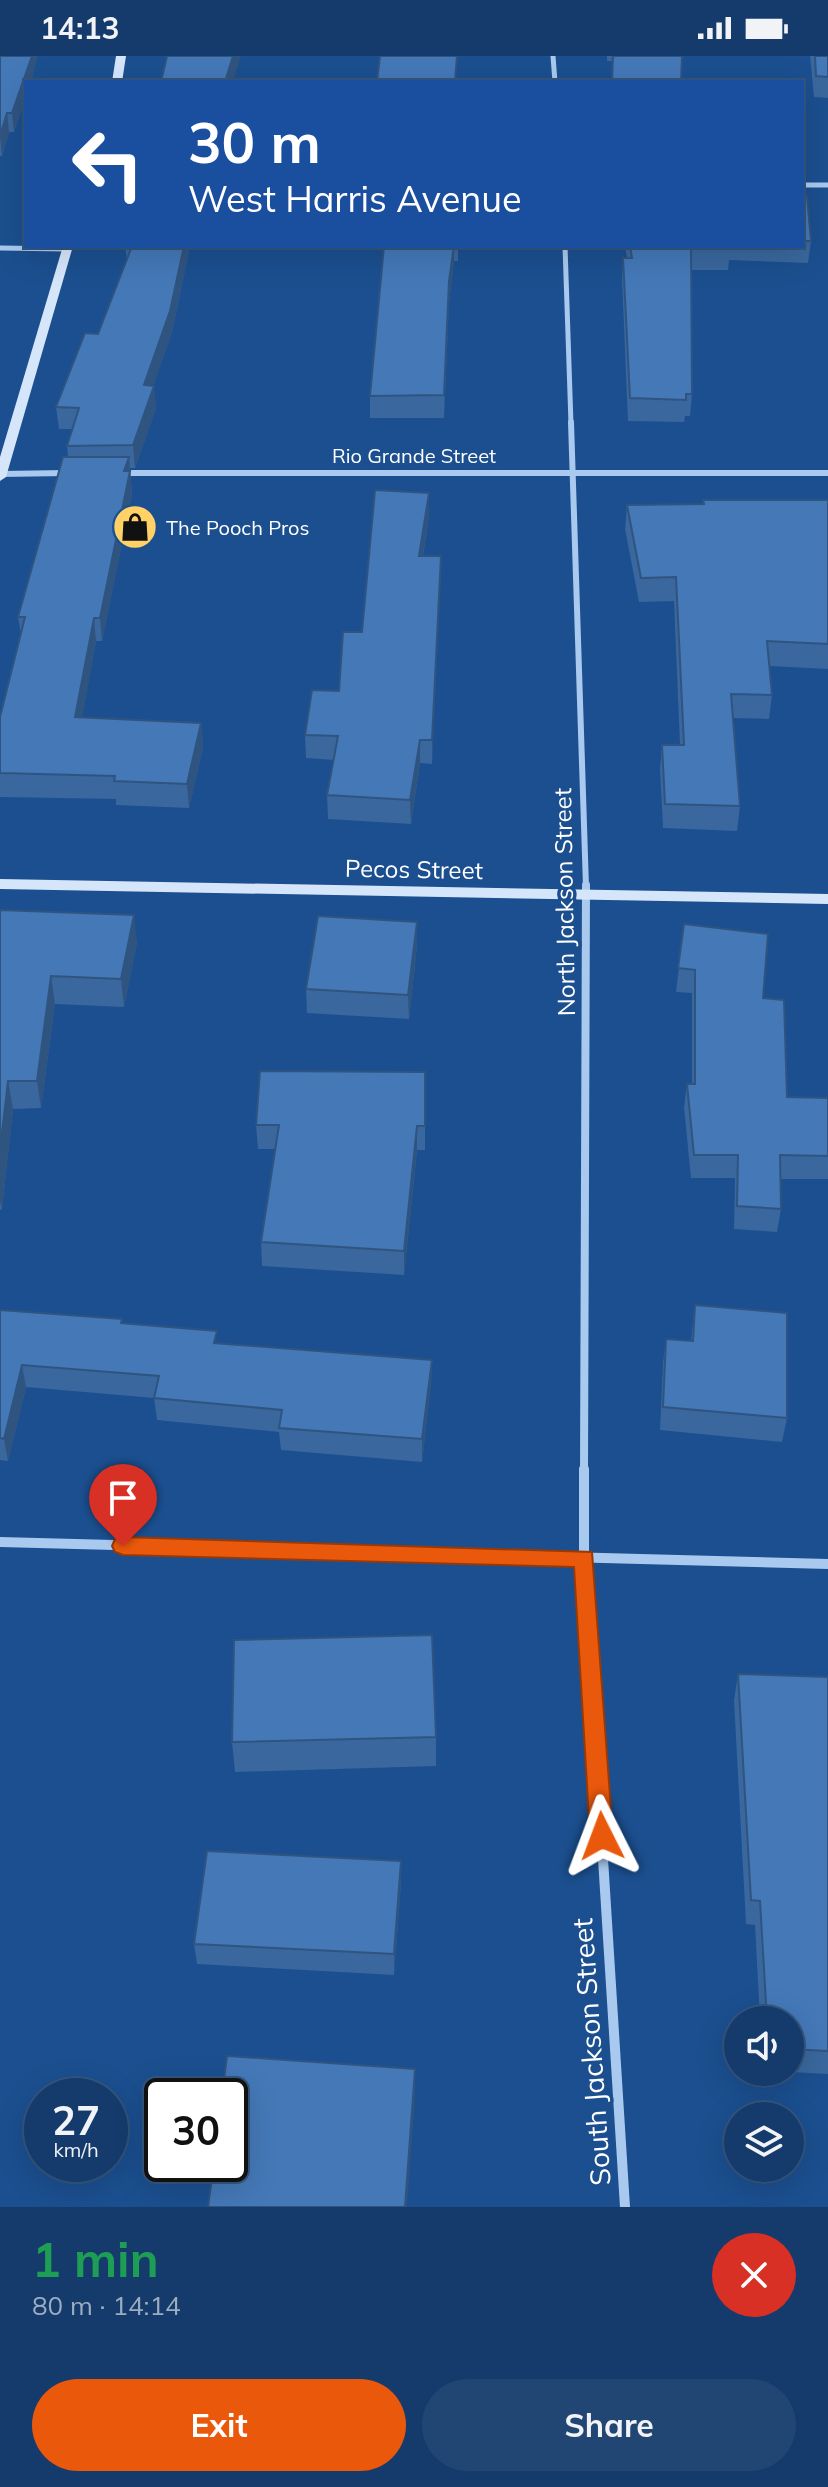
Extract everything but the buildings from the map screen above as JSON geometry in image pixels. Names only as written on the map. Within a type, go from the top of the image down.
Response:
[{"type":"street","points":[[117,80],[121,56]]},
{"type":"street","points":[[553,56],[555,80]]},
{"type":"street","points":[[804,185],[828,185]]},
{"type":"street","points":[[0,248],[24,248]]},
{"type":"street","points":[[67,248],[0,475],[81,473]]},
{"type":"street","name":"North Jackson Street","points":[[565,248],[575,471],[586,895],[584,1558]]},
{"type":"street","name":"Rio Grande Street","points":[[113,473],[828,473]]},
{"type":"street","name":"Pecos Street","points":[[0,884],[828,899]]},
{"type":"street","points":[[0,1542],[828,1564]]},
{"type":"street","name":"South Jackson Street","points":[[584,1558],[625,2207]]},
{"type":"place","name":"The Pooch Pros","points":[[135,527]]},
{"type":"route","points":[[123,1546],[584,1558],[602,1836]]}]
